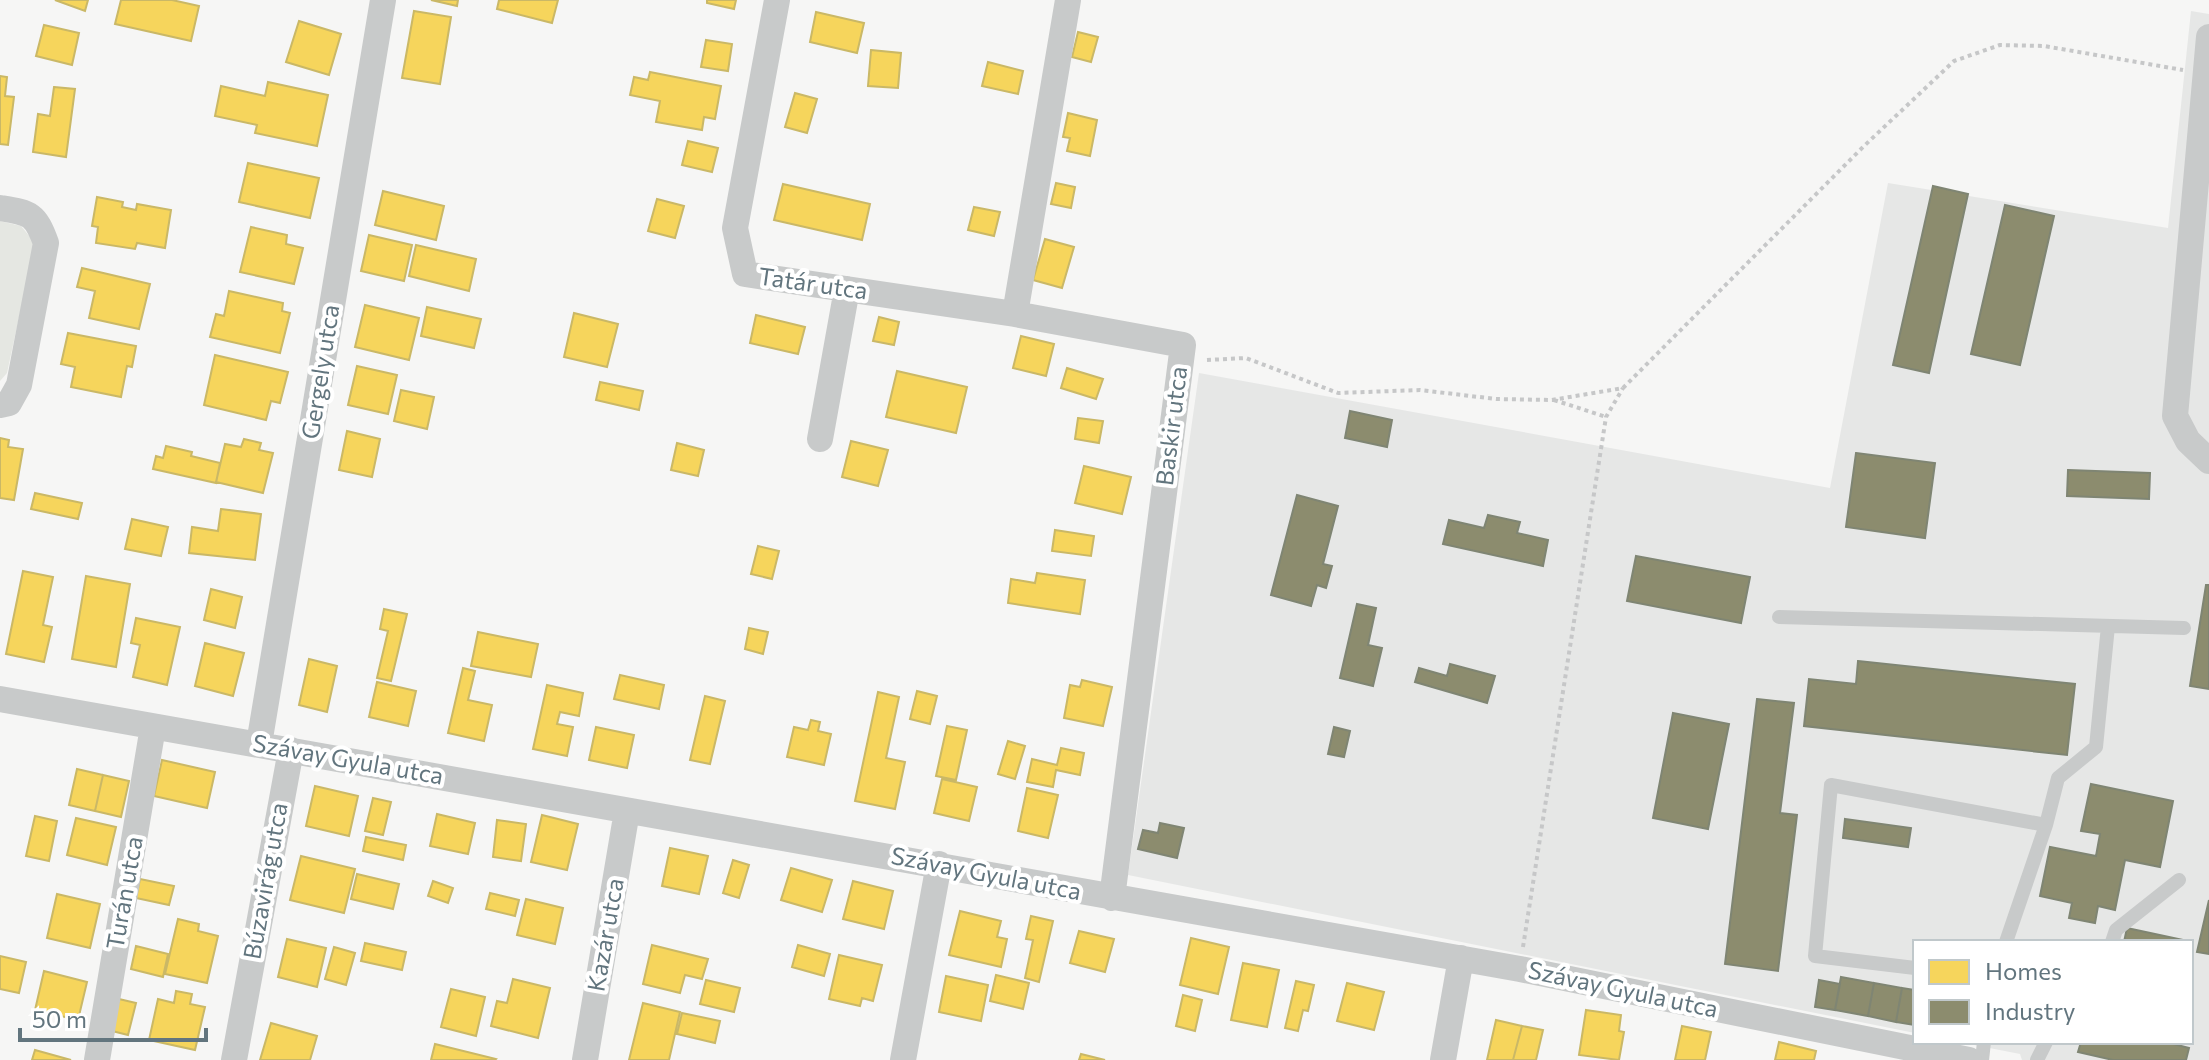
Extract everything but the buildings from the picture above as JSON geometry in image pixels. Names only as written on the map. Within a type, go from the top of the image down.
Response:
[{"type":"street","name":"Gergely utca","points":[[259,744],[383,0]]},
{"type":"street","name":"Tatár utca","points":[[777,0],[735,228],[745,274],[1015,314]]},
{"type":"street","points":[[1015,314],[1068,0]]},
{"type":"street","points":[[2209,37],[2199,249],[2175,416],[2188,441],[2209,461]]},
{"type":"street","points":[[0,208],[24,212],[39,222],[46,243],[19,385],[9,403],[0,405]]},
{"type":"street","points":[[820,439],[847,289]]},
{"type":"street","name":"Baskir utca","points":[[1015,314],[1183,345],[1112,898]]},
{"type":"street","name":"Szávay Gyula utca","points":[[0,699],[1461,958],[1969,1060]]},
{"type":"street","name":"Turán utca","points":[[97,1060],[153,727]]},
{"type":"street","name":"Búzavirág utca","points":[[234,1060],[291,750]]},
{"type":"street","name":"Kazár utca","points":[[585,1060],[627,811]]},
{"type":"street","points":[[903,1060],[939,864]]},
{"type":"street","points":[[1443,1060],[1461,958]]},
{"type":"lane","points":[[1779,617],[2184,628]]},
{"type":"lane","points":[[2007,940],[2046,825],[2058,778],[2096,747],[2108,626]]},
{"type":"lane","points":[[1913,968],[1815,956],[1831,785],[2046,825]]},
{"type":"lane","points":[[2113,940],[2116,930],[2179,880]]},
{"type":"path","points":[[1520,969],[1606,417],[1623,388],[1863,147],[1954,61],[2000,45],[2044,46],[2205,74]]},
{"type":"path","points":[[1181,362],[1246,358],[1338,393],[1420,390],[1496,399],[1552,400],[1623,388]]},
{"type":"path","points":[[1552,400],[1606,417]]},
{"type":"shaded area","points":[[2191,11],[2209,14],[2209,1060],[2022,1060],[2020,1054],[1969,1044],[2193,1044],[2193,940],[1913,940],[1913,1033],[1128,875],[1199,373],[1830,488],[1888,183],[2168,228]]},
{"type":"shaded area","points":[[0,221],[21,226],[35,243],[7,373],[0,381]]}]
